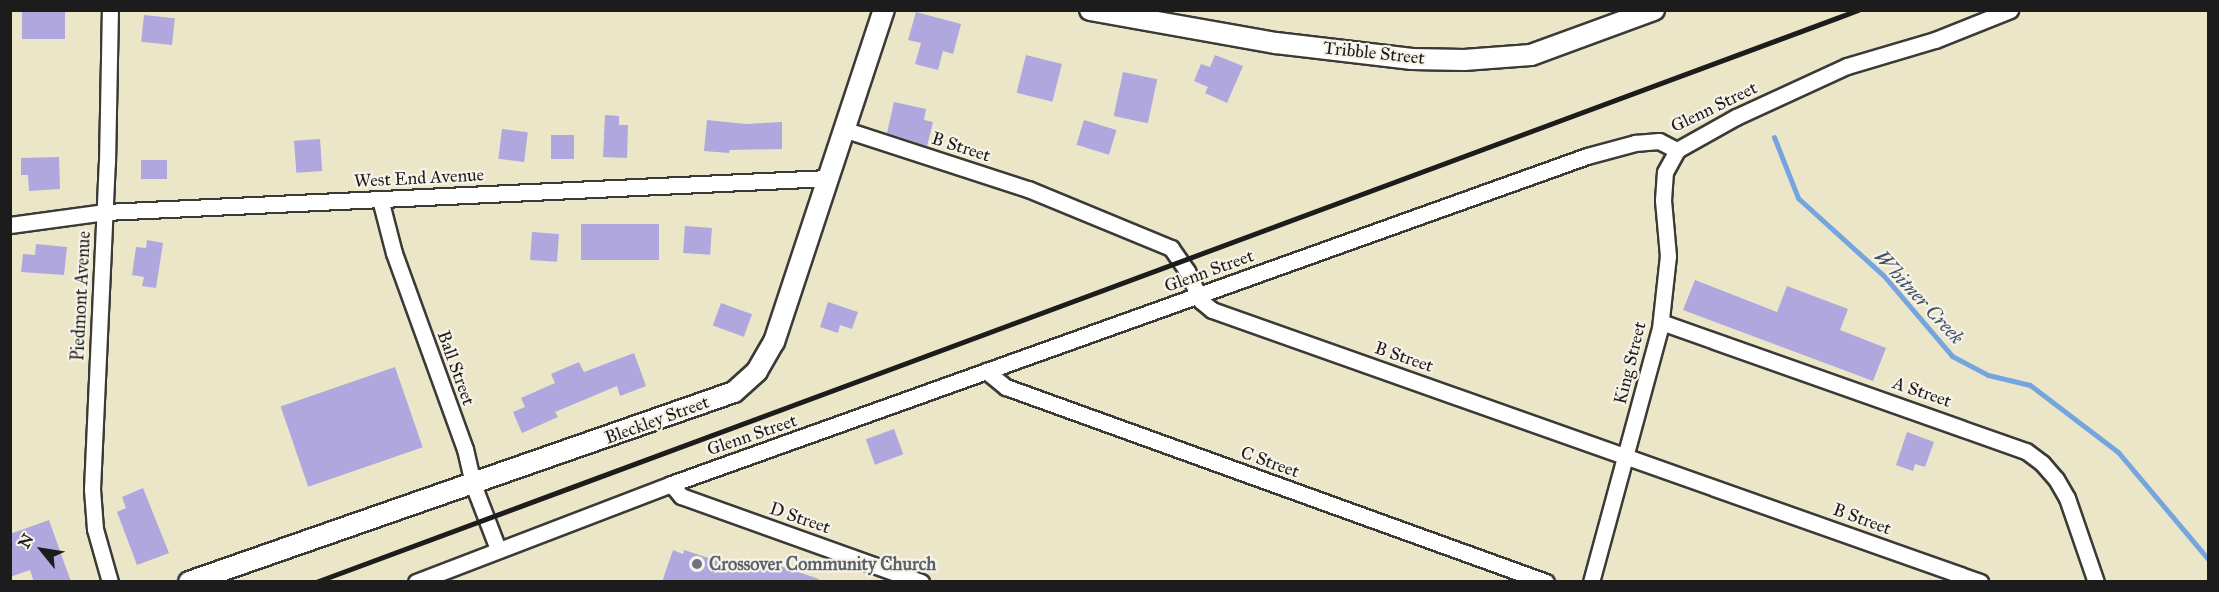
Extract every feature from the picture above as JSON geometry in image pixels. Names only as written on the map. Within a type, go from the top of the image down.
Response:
[{"type":"street","name":"Piedmont Avenue","points":[[110,10],[105,212],[92,489],[95,529],[110,582]]},
{"type":"street","name":"Bleckley Street","points":[[189,582],[734,392],[758,371],[774,342],[884,10]]},
{"type":"street","name":"Tribble Street","points":[[1090,10],[1276,43],[1412,58],[1464,60],[1531,55],[1654,10]]},
{"type":"street","name":"Glenn Street","points":[[416,582],[670,484],[1587,156],[1635,142],[1659,141],[1677,150],[1736,117],[1848,66],[1935,40],[2010,10]]},
{"type":"street","name":"B Street","points":[[846,130],[1028,189],[1171,248],[1187,271],[1197,295],[1212,310],[1980,582]]},
{"type":"street","name":"King Street","points":[[1591,582],[1627,456],[1661,322],[1668,256],[1663,200],[1665,172],[1677,150]]},
{"type":"street","name":"West End Avenue","points":[[10,225],[105,212],[830,178]]},
{"type":"street","name":"Ball Street","points":[[380,199],[394,253],[465,449],[473,484],[498,549]]},
{"type":"street","name":"A Street","points":[[1661,322],[2026,451],[2056,478],[2067,498],[2096,582]]},
{"type":"street","name":"C Street","points":[[986,371],[1006,387],[1546,582]]},
{"type":"street","name":"D Street","points":[[670,484],[681,496],[921,582]]},
{"type":"building","points":[[22,10],[65,10],[65,39],[22,39]]},
{"type":"building","points":[[916,12],[961,24],[953,54],[943,51],[938,70],[915,64],[921,43],[908,40]]},
{"type":"building","points":[[144,15],[175,18],[172,45],[141,42]]},
{"type":"building","points":[[1026,55],[1062,64],[1052,102],[1017,93]]},
{"type":"building","points":[[1215,55],[1243,66],[1227,103],[1205,93],[1208,87],[1194,81],[1201,64],[1210,67]]},
{"type":"building","points":[[1123,72],[1157,79],[1148,123],[1114,116]]},
{"type":"building","points":[[894,102],[926,109],[924,120],[933,122],[927,146],[887,133]]},
{"type":"building","points":[[605,115],[619,116],[619,125],[628,125],[627,158],[603,157]]},
{"type":"building","points":[[707,120],[746,124],[782,122],[782,149],[730,150],[729,153],[704,151]]},
{"type":"building","points":[[1084,120],[1117,130],[1109,155],[1076,145]]},
{"type":"building","points":[[502,129],[528,132],[524,162],[498,159]]},
{"type":"building","points":[[551,135],[574,135],[574,159],[551,159]]},
{"type":"building","points":[[320,139],[322,171],[296,173],[294,141]]},
{"type":"building","points":[[59,157],[60,189],[29,191],[28,175],[21,175],[21,158]]},
{"type":"building","points":[[141,160],[167,160],[167,179],[141,179]]},
{"type":"building","points":[[581,224],[659,224],[659,260],[581,260]]},
{"type":"building","points":[[685,226],[712,228],[710,255],[683,253]]},
{"type":"building","points":[[532,232],[559,234],[557,262],[530,260]]},
{"type":"building","points":[[147,240],[163,243],[156,288],[142,286],[144,277],[132,275],[136,247],[146,248]]},
{"type":"building","points":[[36,244],[67,247],[64,275],[21,272],[23,254],[35,255]]},
{"type":"building","points":[[1695,280],[1777,312],[1787,286],[1848,309],[1840,330],[1886,348],[1873,381],[1683,310]]},
{"type":"building","points":[[828,302],[858,312],[852,329],[840,325],[838,333],[820,327]]},
{"type":"building","points":[[721,303],[752,314],[744,337],[713,326]]},
{"type":"building","points":[[634,353],[646,386],[620,396],[617,386],[555,412],[558,417],[522,433],[513,412],[525,407],[521,398],[555,383],[551,374],[579,362],[584,372]]},
{"type":"building","points":[[395,367],[423,447],[308,487],[281,406]]},
{"type":"building","points":[[894,429],[903,454],[875,465],[866,439]]},
{"type":"building","points":[[1907,432],[1934,442],[1925,467],[1915,464],[1913,471],[1896,465]]},
{"type":"building","points":[[143,488],[169,553],[137,565],[117,512],[126,508],[122,497]]},
{"type":"building","points":[[49,520],[71,582],[34,582],[30,570],[10,577],[10,534]]},
{"type":"building","name":"Crossover Community Church","points":[[673,550],[683,554],[684,550],[736,567],[738,559],[763,568],[765,561],[819,579],[819,582],[662,582]]},
{"type":"waterway","name":"Whitner Creek","points":[[1774,137],[1798,198],[1884,276],[1952,356],[1988,375],[2030,385],[2118,452],[2208,559]]},
{"type":"railway","points":[[316,582],[1858,10]]},
{"type":"place","name":"Crossover Community Church","points":[[697,564]]}]
